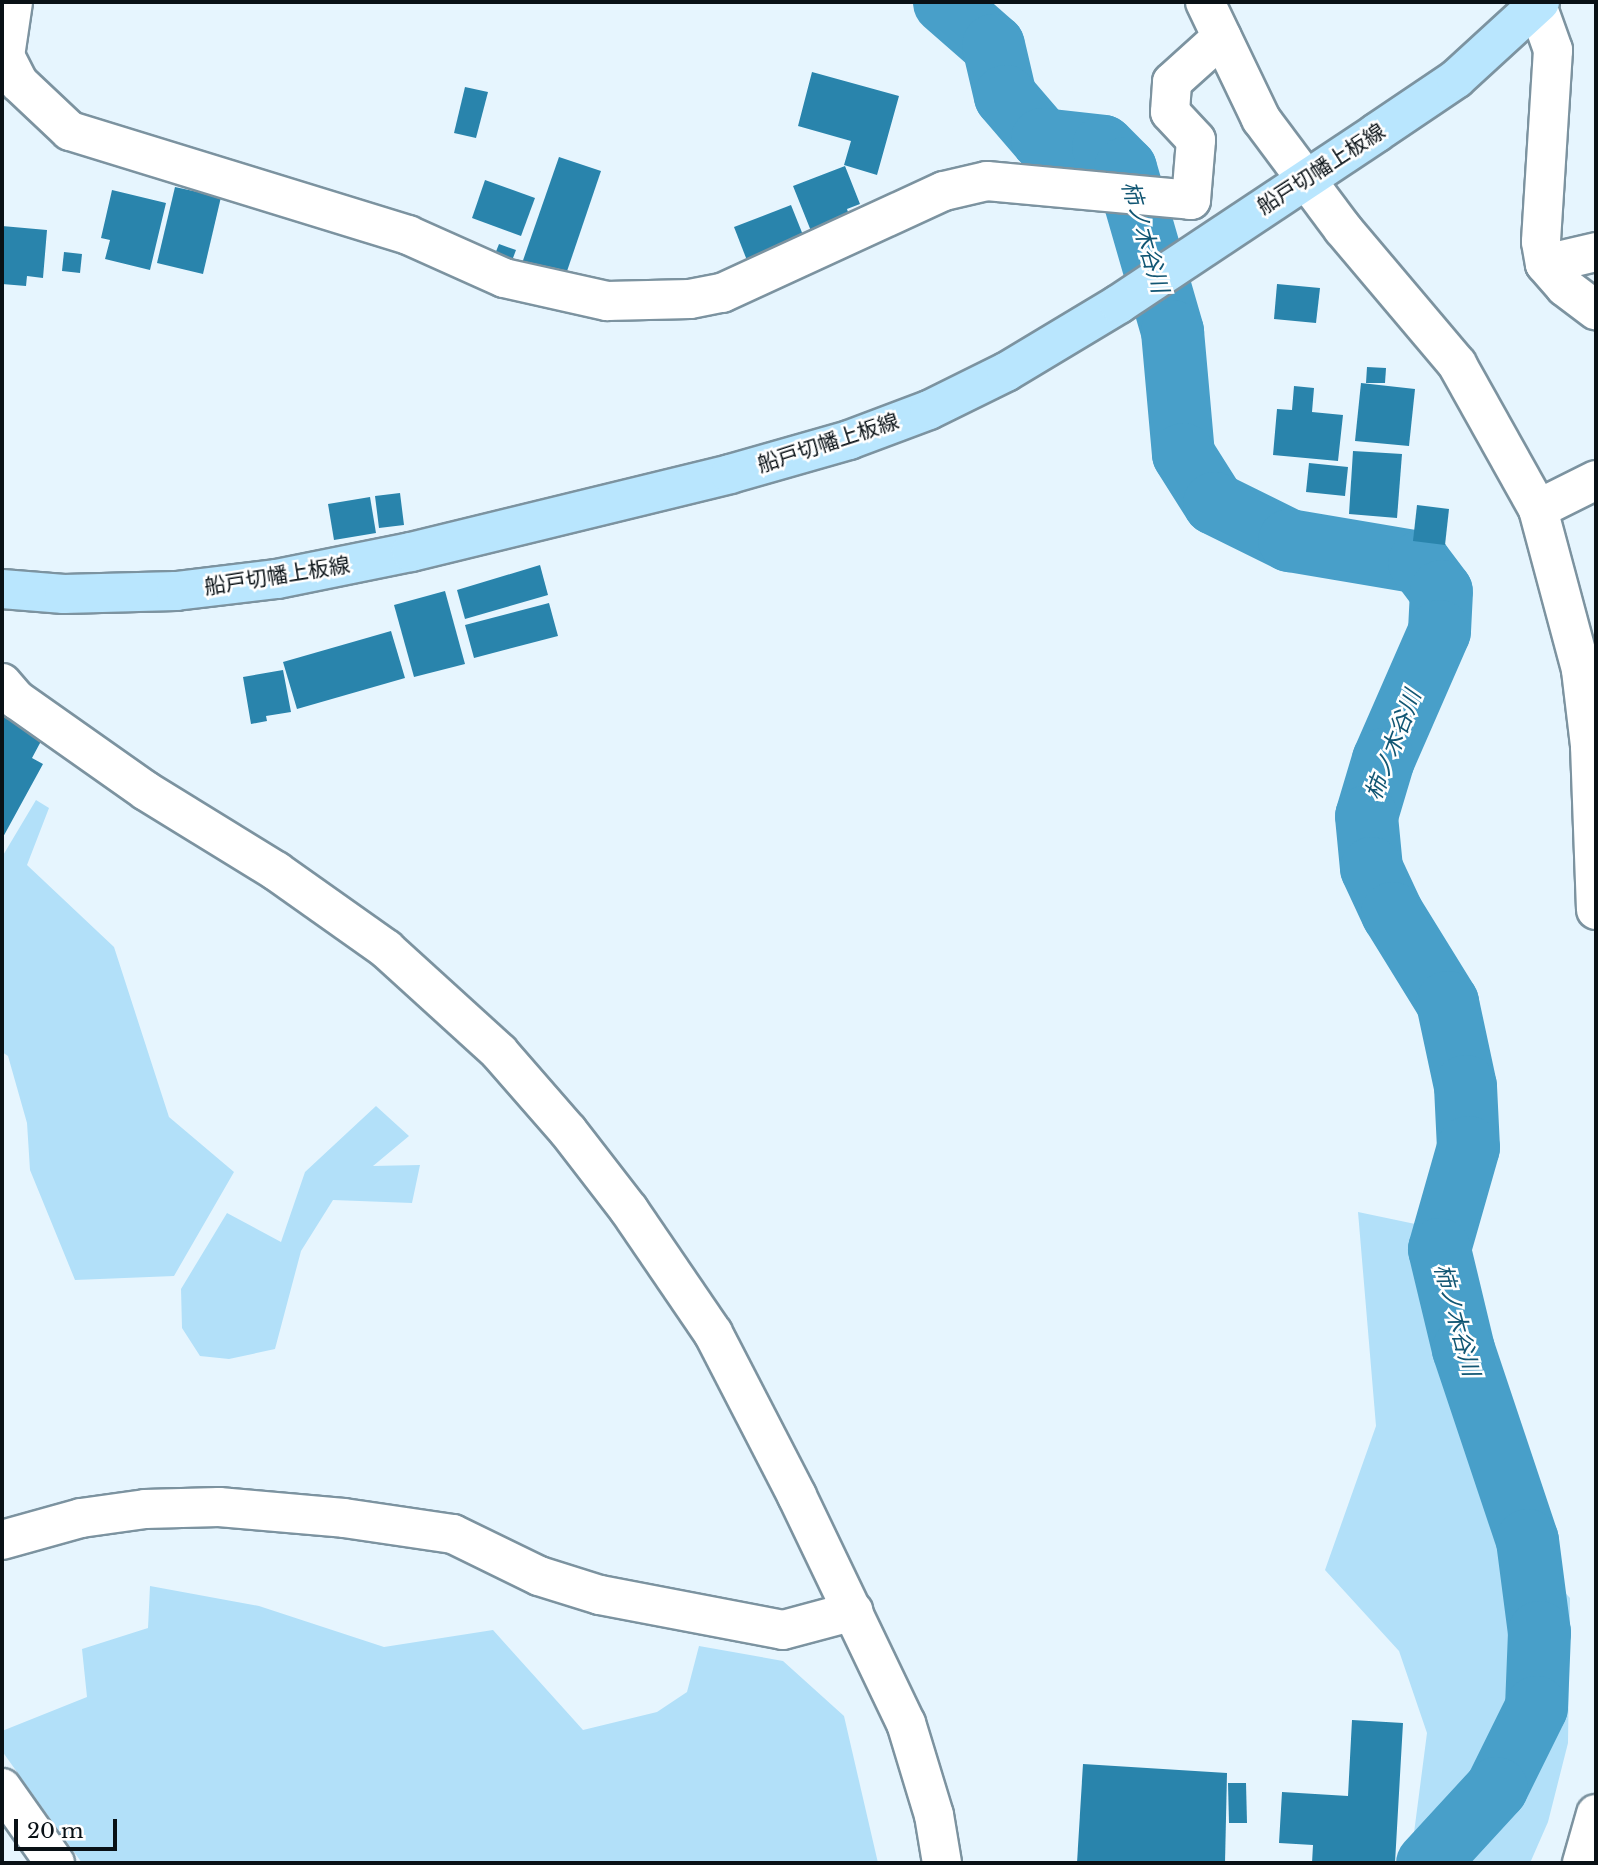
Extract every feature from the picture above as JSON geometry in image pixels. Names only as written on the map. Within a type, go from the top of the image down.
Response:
[{"type":"main road","name":"船戸切幡上板線","points":[[2,589],[64,594],[176,591],[277,579],[411,552],[730,474],[849,440],[929,410],[1006,372],[1119,304],[1456,79],[1539,3]]},
{"type":"street","points":[[13,2],[3,56],[19,83],[70,131],[408,235],[504,278],[607,301],[690,299],[722,293],[944,191],[987,181],[1191,200],[1196,140],[1170,112],[1172,82],[1222,37]]},
{"type":"street","points":[[1205,2],[1261,119],[1343,229],[1457,364],[1538,509],[1589,670],[1596,910]]},
{"type":"street","points":[[1539,3],[1553,50],[1541,242],[1545,264],[1565,287],[1596,310]]},
{"type":"street","points":[[1545,264],[1596,252]]},
{"type":"street","points":[[1538,509],[1596,480]]},
{"type":"street","points":[[2,683],[17,701],[146,791],[276,872],[386,949],[499,1052],[629,1210],[713,1333],[854,1611],[906,1723],[934,1815],[942,1863]]},
{"type":"street","points":[[2,1540],[81,1518],[145,1509],[219,1507],[344,1518],[453,1534],[539,1576],[600,1595],[783,1630],[854,1611]]},
{"type":"street","points":[[2,1788],[55,1863]]},
{"type":"street","points":[[1582,1863],[1596,1814]]},
{"type":"shaded area","points":[[36,800],[49,808],[27,865],[114,947],[169,1117],[234,1172],[174,1276],[75,1280],[30,1170],[27,1123],[8,1056],[2,1052],[2,857]]},
{"type":"shaded area","points":[[376,1106],[409,1136],[373,1166],[420,1165],[412,1203],[333,1200],[301,1251],[275,1349],[229,1359],[200,1356],[182,1328],[181,1289],[227,1213],[281,1242],[305,1172]]},
{"type":"shaded area","points":[[1358,1212],[1420,1225],[1508,1531],[1570,1598],[1568,1743],[1548,1822],[1530,1863],[1405,1863],[1411,1856],[1427,1733],[1399,1651],[1325,1570],[1376,1426]]},
{"type":"shaded area","points":[[150,1586],[259,1606],[384,1647],[493,1630],[583,1730],[657,1712],[687,1692],[699,1646],[783,1661],[844,1716],[878,1863],[82,1863],[2,1751],[2,1731],[87,1697],[82,1649],[148,1628]]},
{"type":"building","points":[[812,72],[899,96],[877,175],[844,165],[851,141],[798,126]]},
{"type":"building","points":[[465,87],[488,92],[476,138],[454,133]]},
{"type":"building","points":[[559,157],[601,171],[563,283],[520,269]]},
{"type":"building","points":[[845,166],[860,204],[847,209],[849,215],[811,231],[793,186]]},
{"type":"building","points":[[485,180],[535,198],[521,236],[472,218]]},
{"type":"building","points":[[175,187],[221,197],[203,274],[157,263]]},
{"type":"building","points":[[112,190],[166,203],[150,270],[105,259],[110,240],[101,238]]},
{"type":"building","points":[[791,205],[805,240],[748,263],[734,227]]},
{"type":"building","points":[[2,226],[47,230],[43,278],[27,276],[26,286],[2,284]]},
{"type":"building","points":[[499,244],[516,250],[510,266],[493,259]]},
{"type":"building","points":[[64,252],[82,254],[80,273],[62,271]]},
{"type":"building","points":[[1277,284],[1320,288],[1316,323],[1274,319]]},
{"type":"building","points":[[1367,367],[1386,368],[1385,383],[1366,383]]},
{"type":"building","points":[[1361,383],[1415,389],[1409,446],[1355,441]]},
{"type":"building","points":[[1294,386],[1314,388],[1312,412],[1343,415],[1338,461],[1273,455],[1277,409],[1292,410]]},
{"type":"building","points":[[1353,451],[1402,454],[1397,518],[1349,514]]},
{"type":"building","points":[[1309,463],[1348,467],[1345,496],[1306,492]]},
{"type":"building","points":[[400,493],[404,525],[379,528],[375,496]]},
{"type":"building","points":[[370,497],[376,533],[334,540],[328,504]]},
{"type":"building","points":[[1417,505],[1449,509],[1445,545],[1413,541]]},
{"type":"building","points":[[540,565],[548,595],[465,619],[457,590]]},
{"type":"building","points":[[445,591],[465,664],[414,677],[394,605]]},
{"type":"building","points":[[549,603],[558,636],[474,658],[465,625]]},
{"type":"building","points":[[391,631],[405,678],[297,709],[283,662]]},
{"type":"building","points":[[283,670],[291,712],[266,716],[267,721],[251,724],[243,677]]},
{"type":"building","points":[[2,705],[47,730],[32,758],[43,764],[2,839]]},
{"type":"building","points":[[1352,1720],[1403,1723],[1395,1863],[1312,1863],[1313,1845],[1279,1843],[1282,1792],[1348,1796]]},
{"type":"building","points":[[1083,1764],[1227,1773],[1225,1863],[1077,1863]]},
{"type":"building","points":[[1228,1783],[1246,1783],[1247,1823],[1229,1823]]},
{"type":"waterway","name":"柿ノ木谷川","points":[[944,2],[993,45],[1005,96],[1042,139],[1103,146],[1125,168],[1172,331],[1183,454],[1214,503],[1289,540],[1419,562],[1441,591],[1439,631],[1383,759],[1366,816],[1371,868],[1392,913],[1447,1002],[1465,1086],[1468,1147],[1439,1249],[1463,1349],[1527,1540],[1539,1632],[1536,1707],[1496,1788],[1427,1863]]}]
